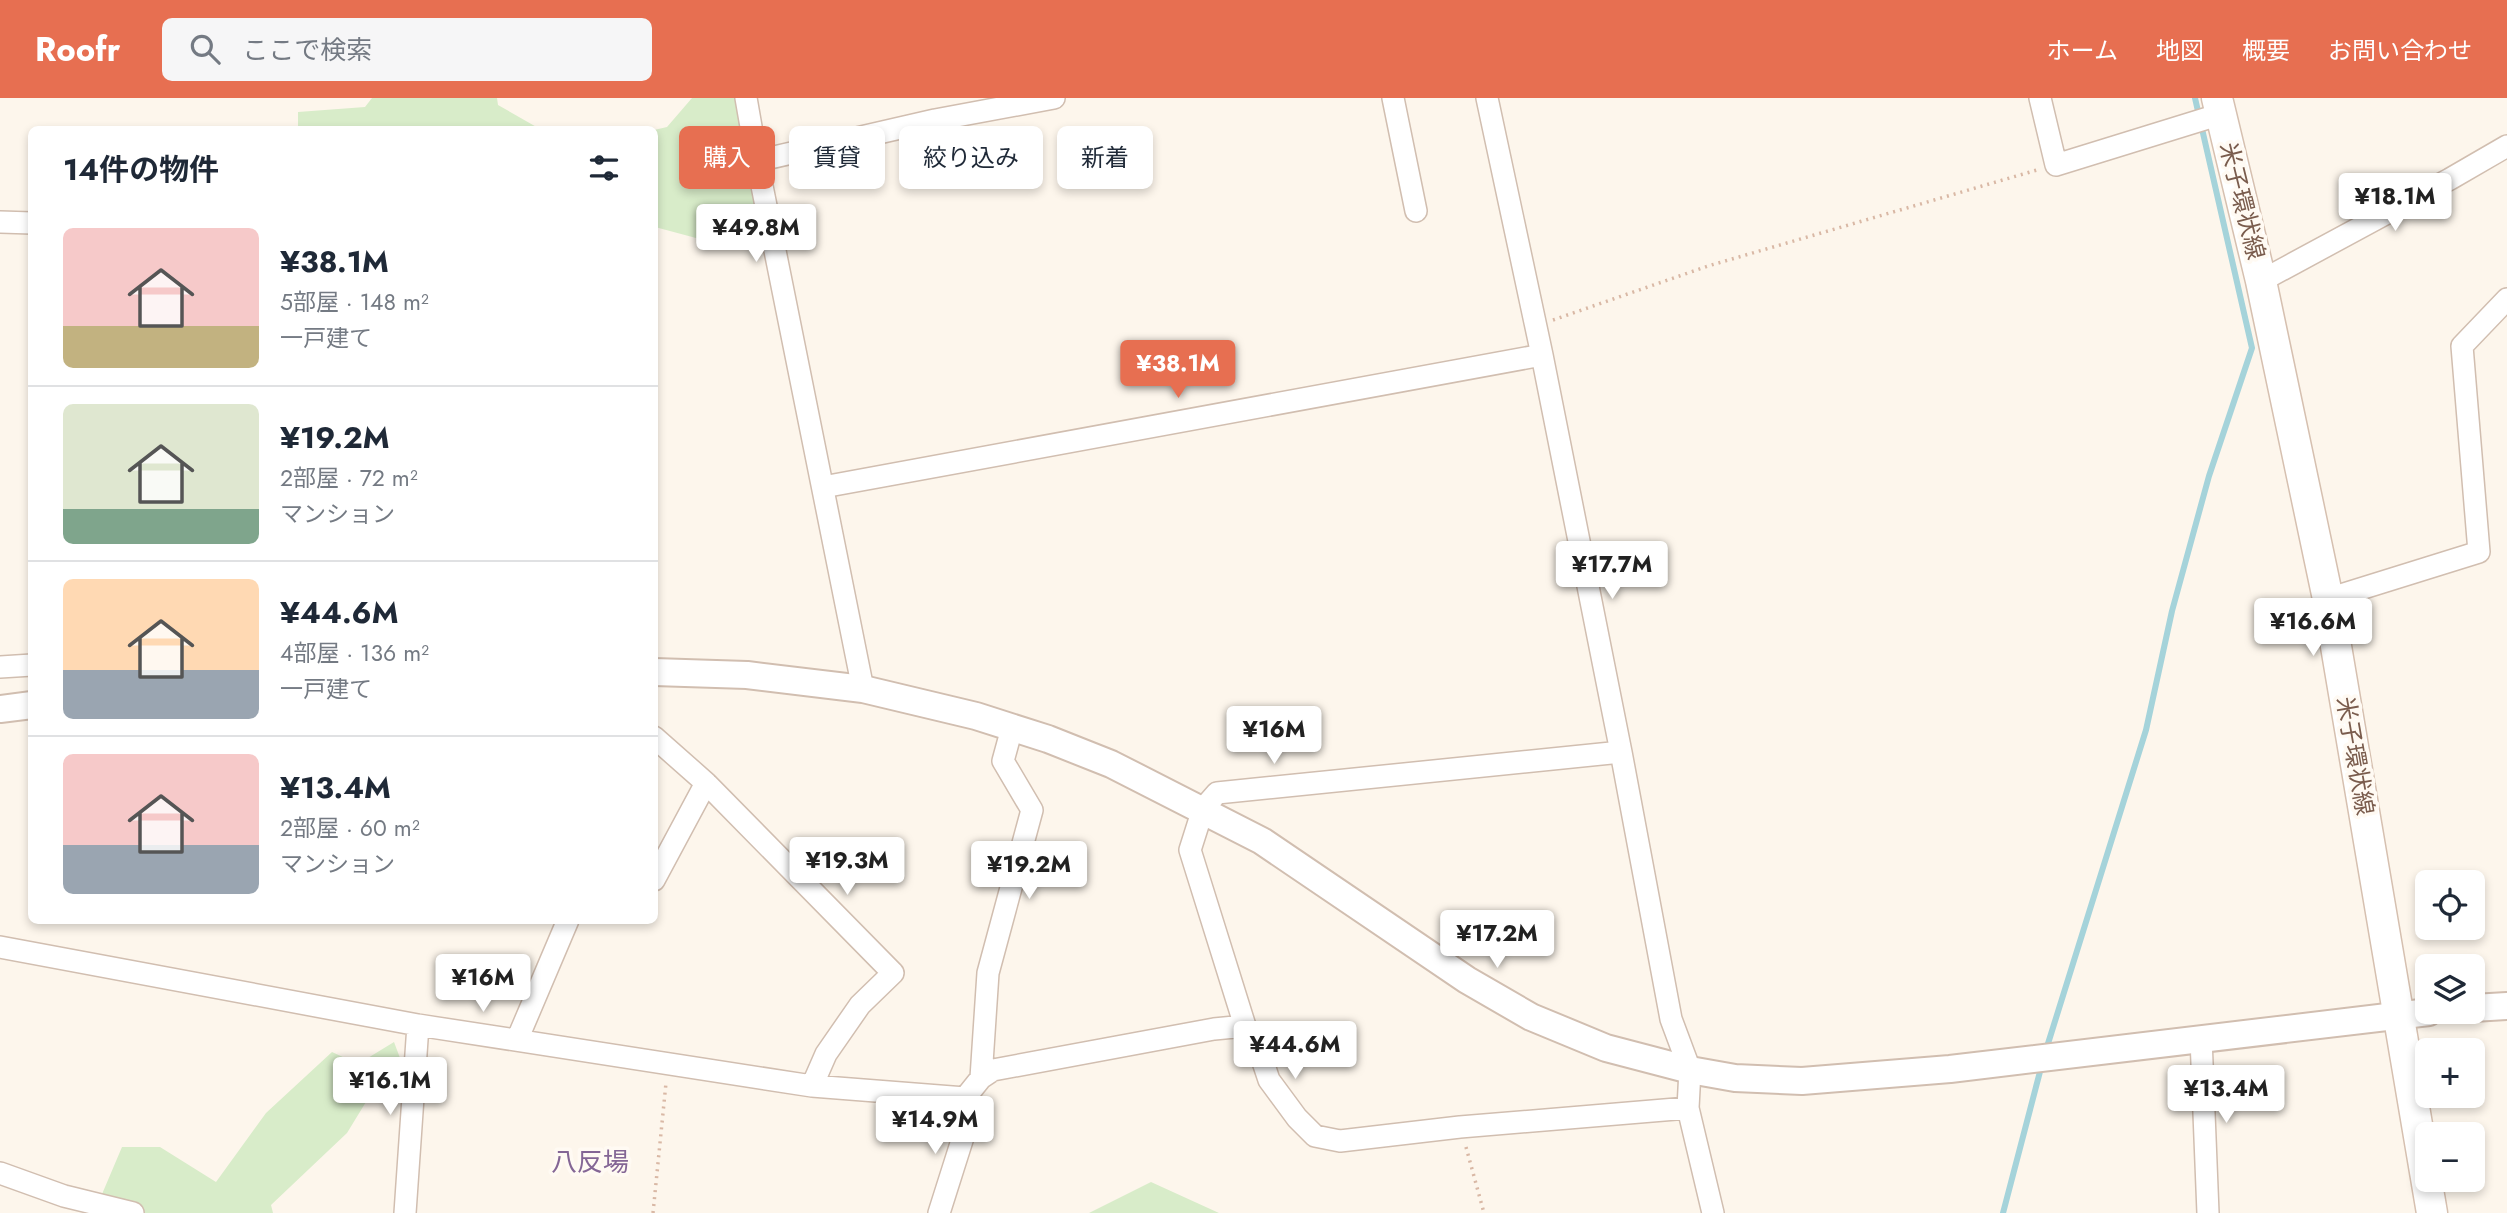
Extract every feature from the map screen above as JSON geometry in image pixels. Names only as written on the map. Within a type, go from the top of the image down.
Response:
[{"type":"main road","name":"米子環状線","points":[[2219,106],[2261,281],[2329,599],[2432,1213]]},
{"type":"street","points":[[746,98],[751,126]]},
{"type":"street","points":[[775,157],[935,120],[1054,98]]},
{"type":"street","points":[[1392,98],[1416,211]]},
{"type":"street","points":[[1487,98],[1542,355],[1671,1019],[1690,1070],[1688,1108],[1713,1213]]},
{"type":"street","points":[[2040,98],[2056,165],[2219,106]]},
{"type":"street","points":[[2261,281],[2507,146]]},
{"type":"street","points":[[763,189],[863,690]]},
{"type":"street","points":[[0,222],[28,223]]},
{"type":"street","points":[[2329,599],[2479,552],[2462,346],[2507,299]]},
{"type":"street","points":[[823,486],[1542,355]]},
{"type":"street","points":[[0,667],[28,665]]},
{"type":"street","points":[[658,671],[747,675],[863,690],[976,716],[1048,739],[1111,764],[1262,841],[1467,980],[1531,1017],[1606,1048],[1690,1070],[1735,1078],[1802,1081],[1950,1069],[2415,1013]]},
{"type":"street","points":[[0,709],[28,706]]},
{"type":"street","points":[[981,1078],[988,973],[1032,810],[1003,761],[1012,727]]},
{"type":"street","points":[[658,741],[706,783],[893,973],[860,1005],[826,1054],[812,1086]]},
{"type":"street","points":[[1621,752],[1217,793],[1203,809],[1190,850],[1245,1026],[1256,1044],[1269,1080],[1297,1118],[1315,1136],[1340,1141],[1461,1127],[1688,1108]]},
{"type":"street","points":[[658,873],[706,783]]},
{"type":"street","points":[[517,1040],[566,924]]},
{"type":"street","points":[[0,947],[418,1025],[812,1086],[965,1097]]},
{"type":"street","points":[[2485,1007],[2507,1006]]},
{"type":"street","points":[[405,1213],[418,1025]]},
{"type":"street","points":[[965,1097],[981,1078],[993,1070],[1214,1029],[1245,1026]]},
{"type":"street","points":[[2201,1038],[2208,1213]]},
{"type":"street","points":[[939,1213],[971,1112],[965,1097]]},
{"type":"street","points":[[0,1173],[64,1196],[133,1213]]},
{"type":"path","points":[[1535,326],[1708,266],[2056,165]]},
{"type":"path","points":[[653,1213],[668,1063]]},
{"type":"path","points":[[1461,1127],[1484,1213]]},
{"type":"green space","points":[[372,98],[497,98],[498,105],[535,126],[298,126],[298,112],[365,107]]},
{"type":"green space","points":[[692,98],[736,98],[741,126],[679,126],[679,189],[753,189],[761,216],[696,238],[658,228],[658,129],[667,127]]},
{"type":"green space","points":[[394,1042],[403,1066],[369,1097],[347,1133],[271,1205],[273,1213],[94,1213],[122,1147],[160,1147],[216,1182],[266,1113],[332,1052],[358,1064]]},
{"type":"green space","points":[[1151,1182],[1219,1213],[1089,1213]]},
{"type":"waterway","points":[[2046,1050],[2146,730],[2172,611],[2209,476],[2252,348],[2195,98]]},
{"type":"waterway","points":[[2003,1213],[2042,1064]]},
{"type":"district","name":"八反場","points":[[590,1162]]}]
